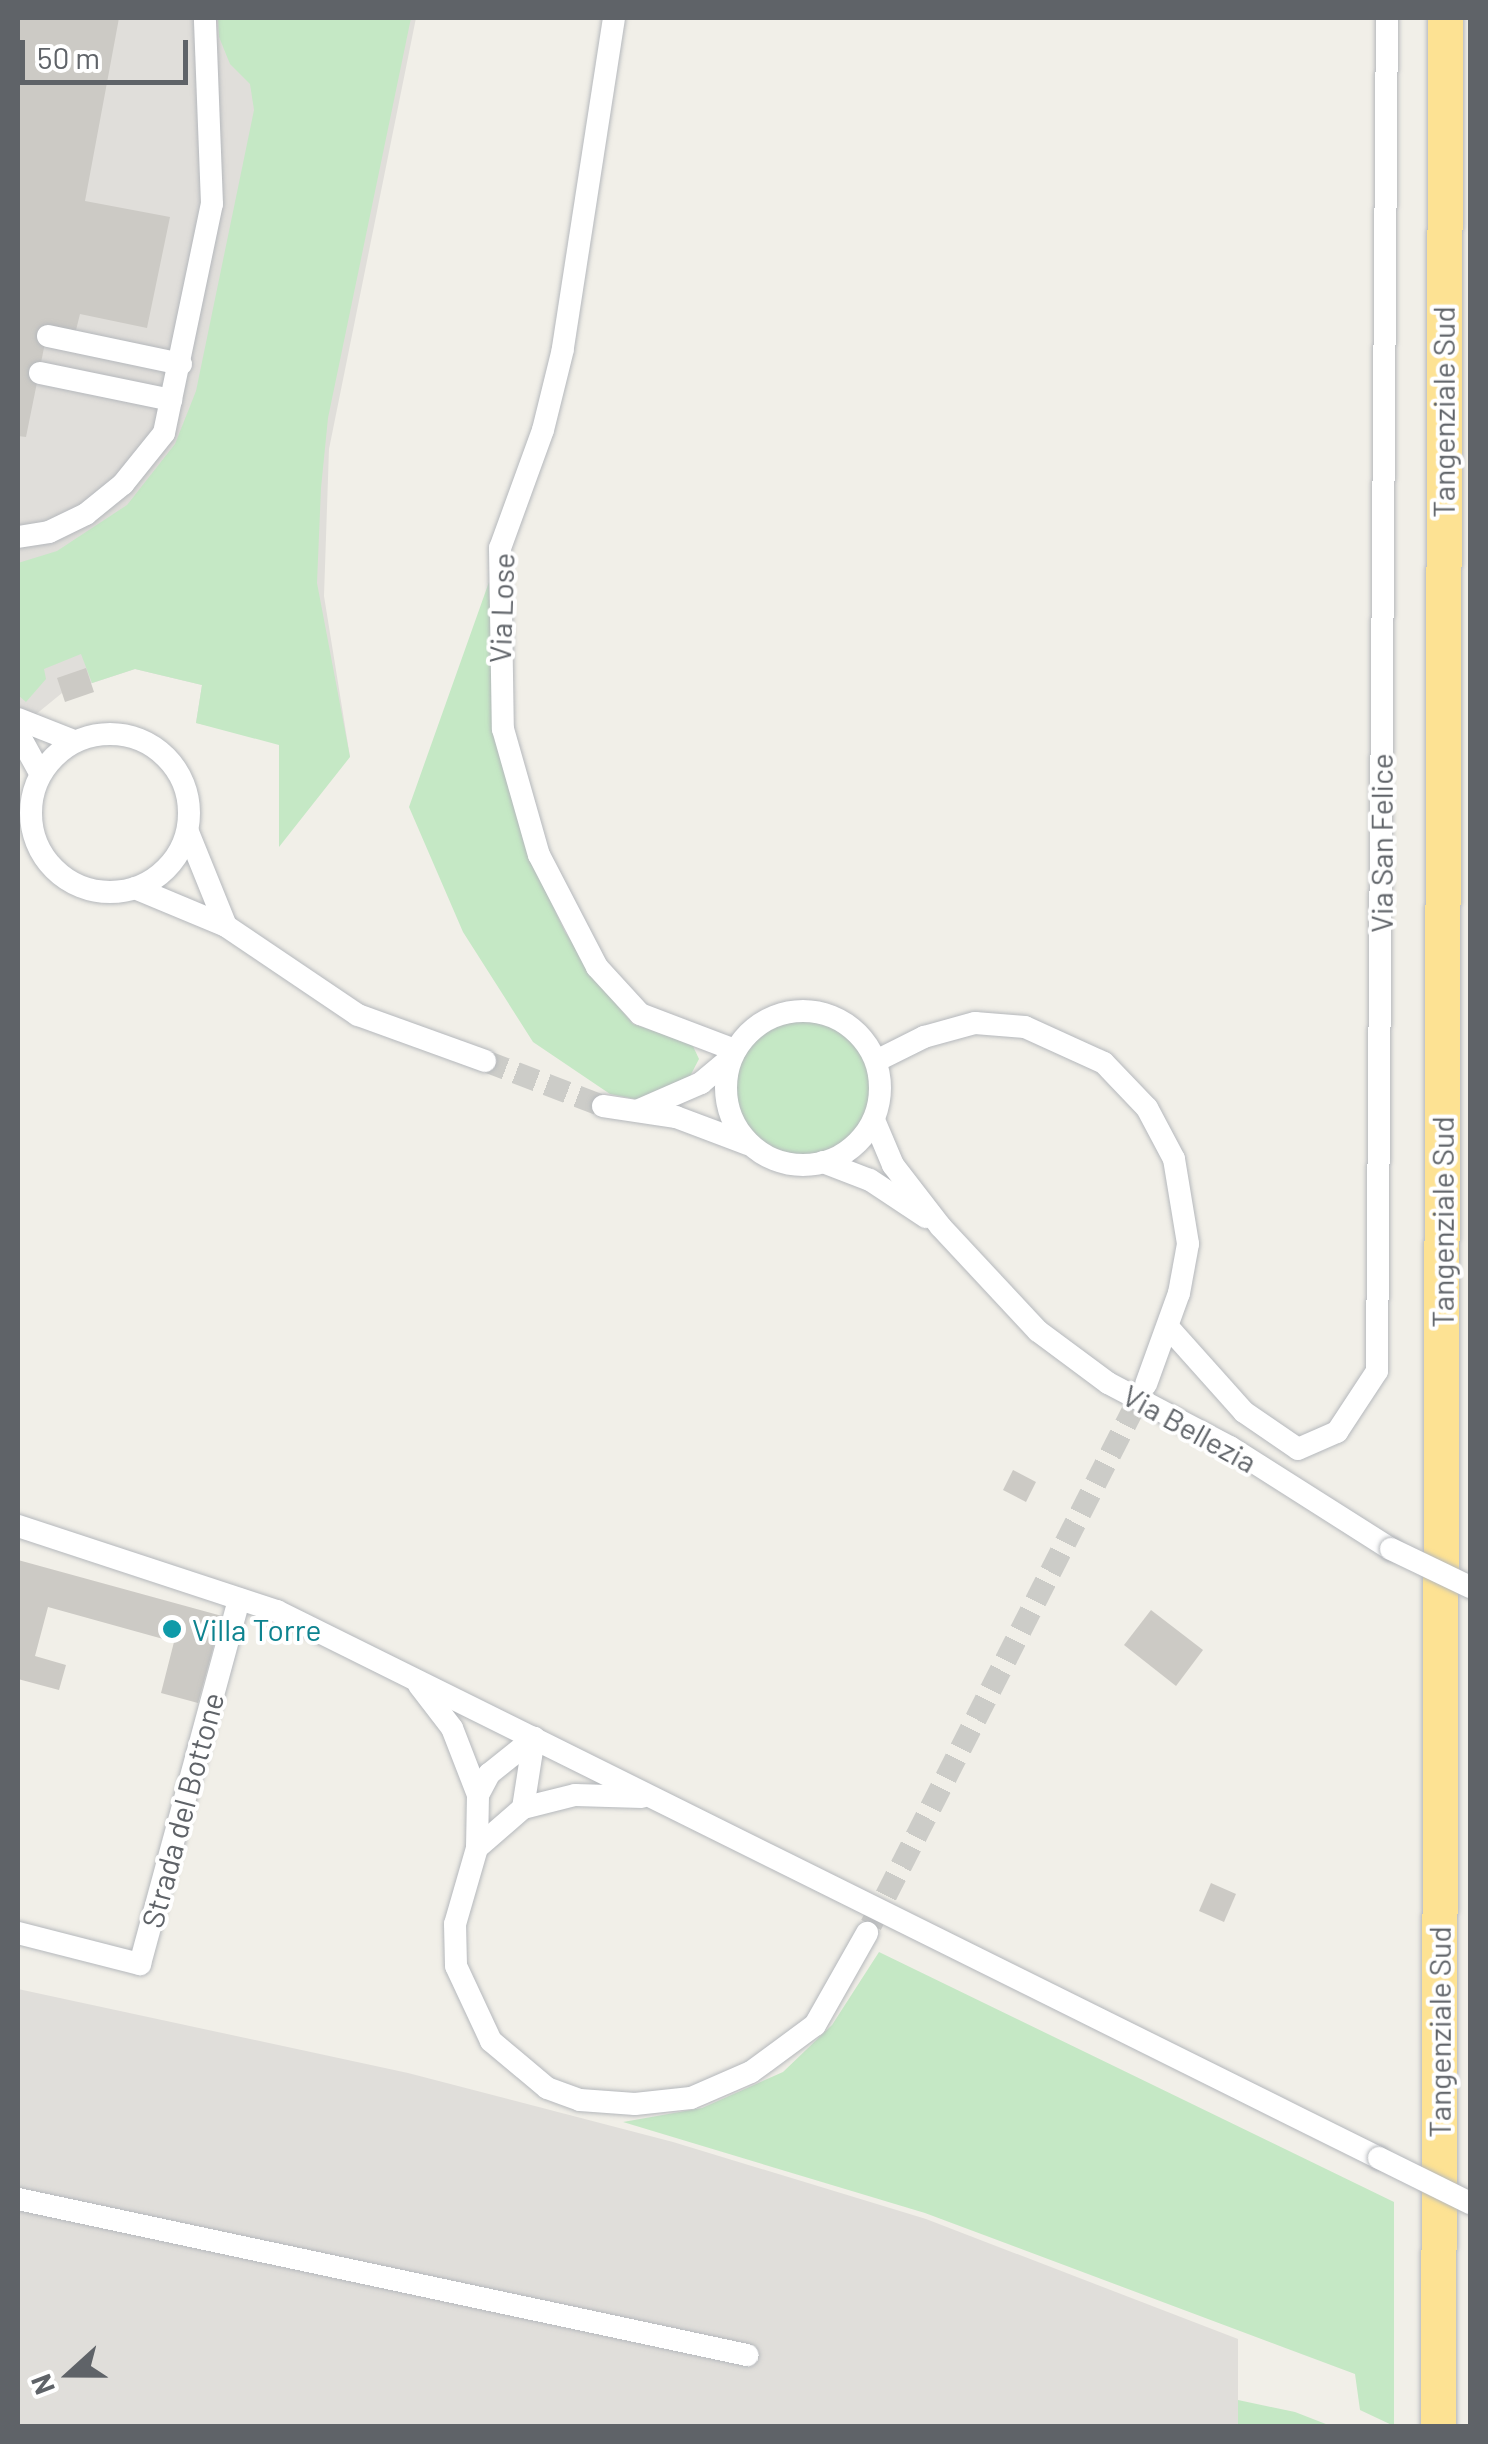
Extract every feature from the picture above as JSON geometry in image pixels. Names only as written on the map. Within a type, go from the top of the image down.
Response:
[{"type":"highway","name":"Tangenziale Sud","points":[[1438,2426],[1445,18]]},
{"type":"street","points":[[18,537],[49,532],[86,514],[123,484],[164,433],[212,204],[204,18]]},
{"type":"street","name":"Via Lose","points":[[614,18],[562,349],[542,430],[500,548],[503,730],[539,855],[597,968],[640,1014],[733,1053]]},
{"type":"street","name":"Via San Felice","points":[[1168,1327],[1244,1412],[1298,1449],[1337,1432],[1378,1371],[1387,18]]},
{"type":"street","points":[[48,336],[180,364]]},
{"type":"street","points":[[40,373],[172,400]]},
{"type":"street","points":[[18,719],[74,742],[124,734],[169,759],[183,781],[188,832],[226,926]]},
{"type":"street","points":[[18,733],[30,785],[28,843],[74,885],[100,893],[135,888],[168,868],[188,832]]},
{"type":"street","points":[[30,785],[74,742]]},
{"type":"street","points":[[135,888],[226,926],[358,1014],[485,1061]]},
{"type":"street","points":[[639,1110],[701,1082],[733,1053],[749,1031],[798,1010],[844,1021],[876,1061],[924,1037],[975,1023],[1050,1033],[1104,1063],[1147,1108],[1183,1190],[1188,1244],[1168,1327],[1146,1384]]},
{"type":"street","points":[[733,1053],[726,1096],[749,1144]]},
{"type":"street","name":"Via Bellezia","points":[[876,1061],[881,1092],[874,1120],[893,1165],[941,1227],[1038,1331],[1108,1383],[1230,1447],[1392,1549],[1470,1587]]},
{"type":"street","name":"Via Bellezia","points":[[603,1106],[710,1126],[771,1159],[802,1166],[823,1162],[870,1180],[941,1227]]},
{"type":"street","points":[[823,1162],[849,1151],[874,1120]]},
{"type":"street","points":[[23,1527],[239,1599],[414,1679],[1470,2203]]},
{"type":"street","name":"Strada del Bottone","points":[[18,1933],[140,1964],[239,1599]]},
{"type":"street","points":[[414,1679],[452,1728],[478,1795],[477,1848],[454,1924],[456,1966],[468,2004],[519,2070],[580,2100],[691,2098],[751,2072],[815,2025],[867,1933]]},
{"type":"street","points":[[478,1795],[489,1774],[534,1738]]},
{"type":"street","points":[[524,1808],[534,1738]]},
{"type":"street","points":[[477,1848],[524,1808],[575,1795],[653,1798]]},
{"type":"street","points":[[18,2199],[748,2355]]},
{"type":"shaded area","points":[[18,18],[416,18],[329,449],[324,596],[350,757],[196,723],[202,685],[135,669],[62,693],[18,729]]},
{"type":"shaded area","points":[[18,1989],[408,2073],[673,2142],[926,2219],[1238,2339],[1238,2426],[18,2426]]},
{"type":"green space","points":[[218,18],[411,18],[328,418],[321,488],[317,583],[350,757],[279,847],[279,745],[196,723],[202,685],[135,669],[92,683],[81,654],[44,669],[46,679],[26,702],[18,695],[18,563],[57,551],[127,505],[175,444],[196,391],[254,110],[250,84],[230,64],[219,37]]},
{"type":"green space","points":[[489,582],[495,731],[531,859],[565,932],[616,1004],[633,1024],[692,1044],[699,1059],[687,1082],[645,1101],[610,1094],[533,1042],[463,932],[409,807]]},
{"type":"green space","points":[[803,1011],[833,1016],[858,1033],[875,1058],[880,1088],[875,1118],[858,1143],[833,1160],[803,1165],[773,1160],[748,1143],[731,1118],[726,1088],[731,1058],[748,1033],[773,1016]]},
{"type":"green space","points":[[879,1952],[1394,2202],[1394,2426],[1360,2410],[1355,2374],[925,2213],[623,2122],[702,2108],[783,2072],[832,2025]]},
{"type":"green space","points":[[1238,2400],[1295,2412],[1331,2426],[1238,2426]]},
{"type":"building","points":[[18,18],[119,18],[85,201],[170,217],[147,328],[80,314],[75,334],[48,328],[26,437],[18,436]]},
{"type":"building","points":[[86,668],[94,692],[65,702],[57,678]]},
{"type":"building","points":[[1013,1470],[1036,1482],[1026,1502],[1003,1490]]},
{"type":"building","name":"Villa Torre","points":[[18,1560],[222,1616],[198,1703],[161,1693],[174,1642],[48,1607],[35,1656],[66,1665],[59,1690],[18,1679]]},
{"type":"building","points":[[1151,1610],[1203,1650],[1176,1686],[1124,1645]]},
{"type":"building","points":[[1211,1883],[1236,1894],[1224,1922],[1199,1911]]},
{"type":"tunnel","points":[[485,1061],[603,1106]]},
{"type":"tunnel","points":[[871,1925],[1146,1384]]},
{"type":"place","name":"Villa Torre","points":[[172,1629]]}]
